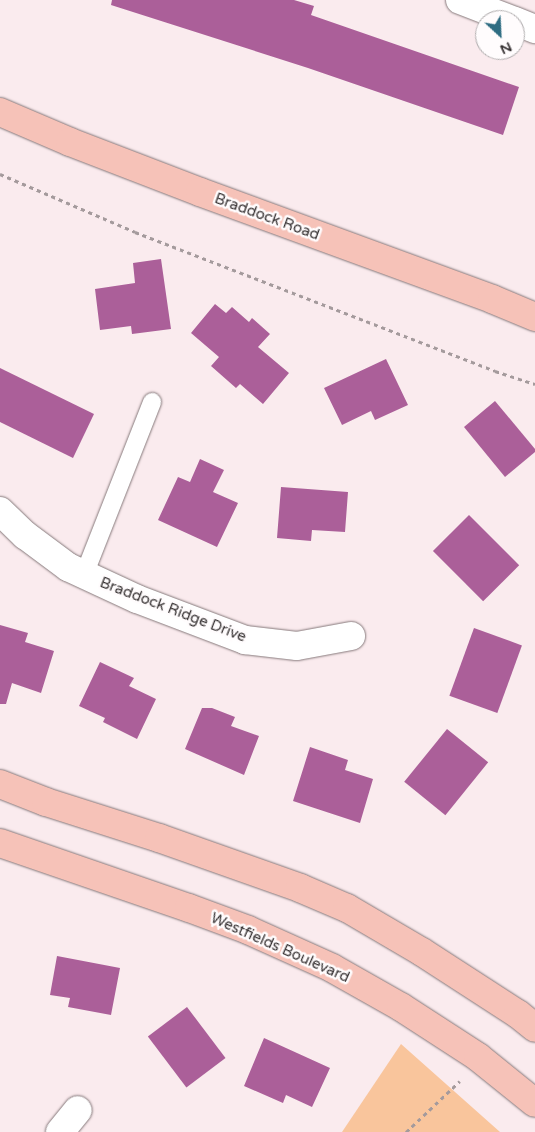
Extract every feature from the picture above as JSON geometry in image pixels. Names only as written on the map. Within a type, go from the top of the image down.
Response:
[{"type":"main road","name":"Braddock Road","points":[[0,112],[182,185],[492,300],[535,318]]},
{"type":"main road","points":[[0,784],[46,802],[159,838],[300,888],[347,908],[422,952],[518,1014],[535,1028]]},
{"type":"main road","name":"Westfields Boulevard","points":[[0,843],[189,908],[256,934],[350,978],[401,1007],[478,1057],[535,1103]]},
{"type":"street","points":[[460,0],[486,10]]},
{"type":"street","name":"Braddock Ridge Drive","points":[[0,511],[25,535],[68,567],[137,599],[245,640],[297,646],[351,636]]},
{"type":"street","points":[[60,1132],[78,1110]]},
{"type":"lane","name":"Braddock Ridge Drive","points":[[84,575],[152,402]]},
{"type":"path","points":[[0,174],[135,232],[495,371],[535,384]]},
{"type":"path","points":[[406,1132],[460,1080],[478,1057]]},
{"type":"shaded area","points":[[401,1044],[500,1132],[342,1132]]},
{"type":"building","points":[[112,0],[294,0],[314,6],[311,15],[519,87],[503,135],[308,68],[111,5]]},
{"type":"building","points":[[161,259],[171,329],[132,334],[131,326],[100,330],[95,289],[135,283],[133,263]]},
{"type":"building","points":[[215,304],[226,313],[232,307],[249,322],[252,318],[270,334],[258,347],[289,373],[263,404],[240,384],[236,388],[211,366],[219,357],[191,333]]},
{"type":"building","points":[[386,359],[408,405],[375,420],[371,411],[342,425],[324,388]]},
{"type":"building","points":[[0,368],[94,414],[73,458],[0,422]]},
{"type":"building","points":[[495,401],[535,449],[535,452],[505,477],[464,427]]},
{"type":"building","points":[[200,459],[224,470],[213,492],[238,503],[217,547],[158,520],[178,477],[190,482]]},
{"type":"building","points":[[281,487],[348,492],[345,532],[312,530],[311,541],[277,538]]},
{"type":"building","points":[[469,515],[519,565],[483,601],[433,551]]},
{"type":"building","points":[[0,625],[28,633],[25,642],[54,651],[41,693],[12,683],[6,704],[0,704]]},
{"type":"building","points":[[474,628],[522,645],[497,713],[449,696]]},
{"type":"building","points":[[100,662],[134,678],[129,686],[156,699],[137,739],[103,722],[105,718],[79,706]]},
{"type":"building","points":[[202,708],[212,708],[235,717],[231,726],[259,736],[244,775],[185,749]]},
{"type":"building","points":[[447,729],[488,762],[445,815],[404,782]]},
{"type":"building","points":[[310,747],[348,760],[345,770],[373,779],[360,823],[293,801]]},
{"type":"building","points":[[57,956],[120,968],[111,1015],[68,1007],[70,998],[50,995]]},
{"type":"building","points":[[187,1007],[226,1058],[186,1088],[148,1036]]},
{"type":"building","points":[[264,1038],[330,1068],[312,1107],[286,1095],[283,1103],[244,1086]]}]
